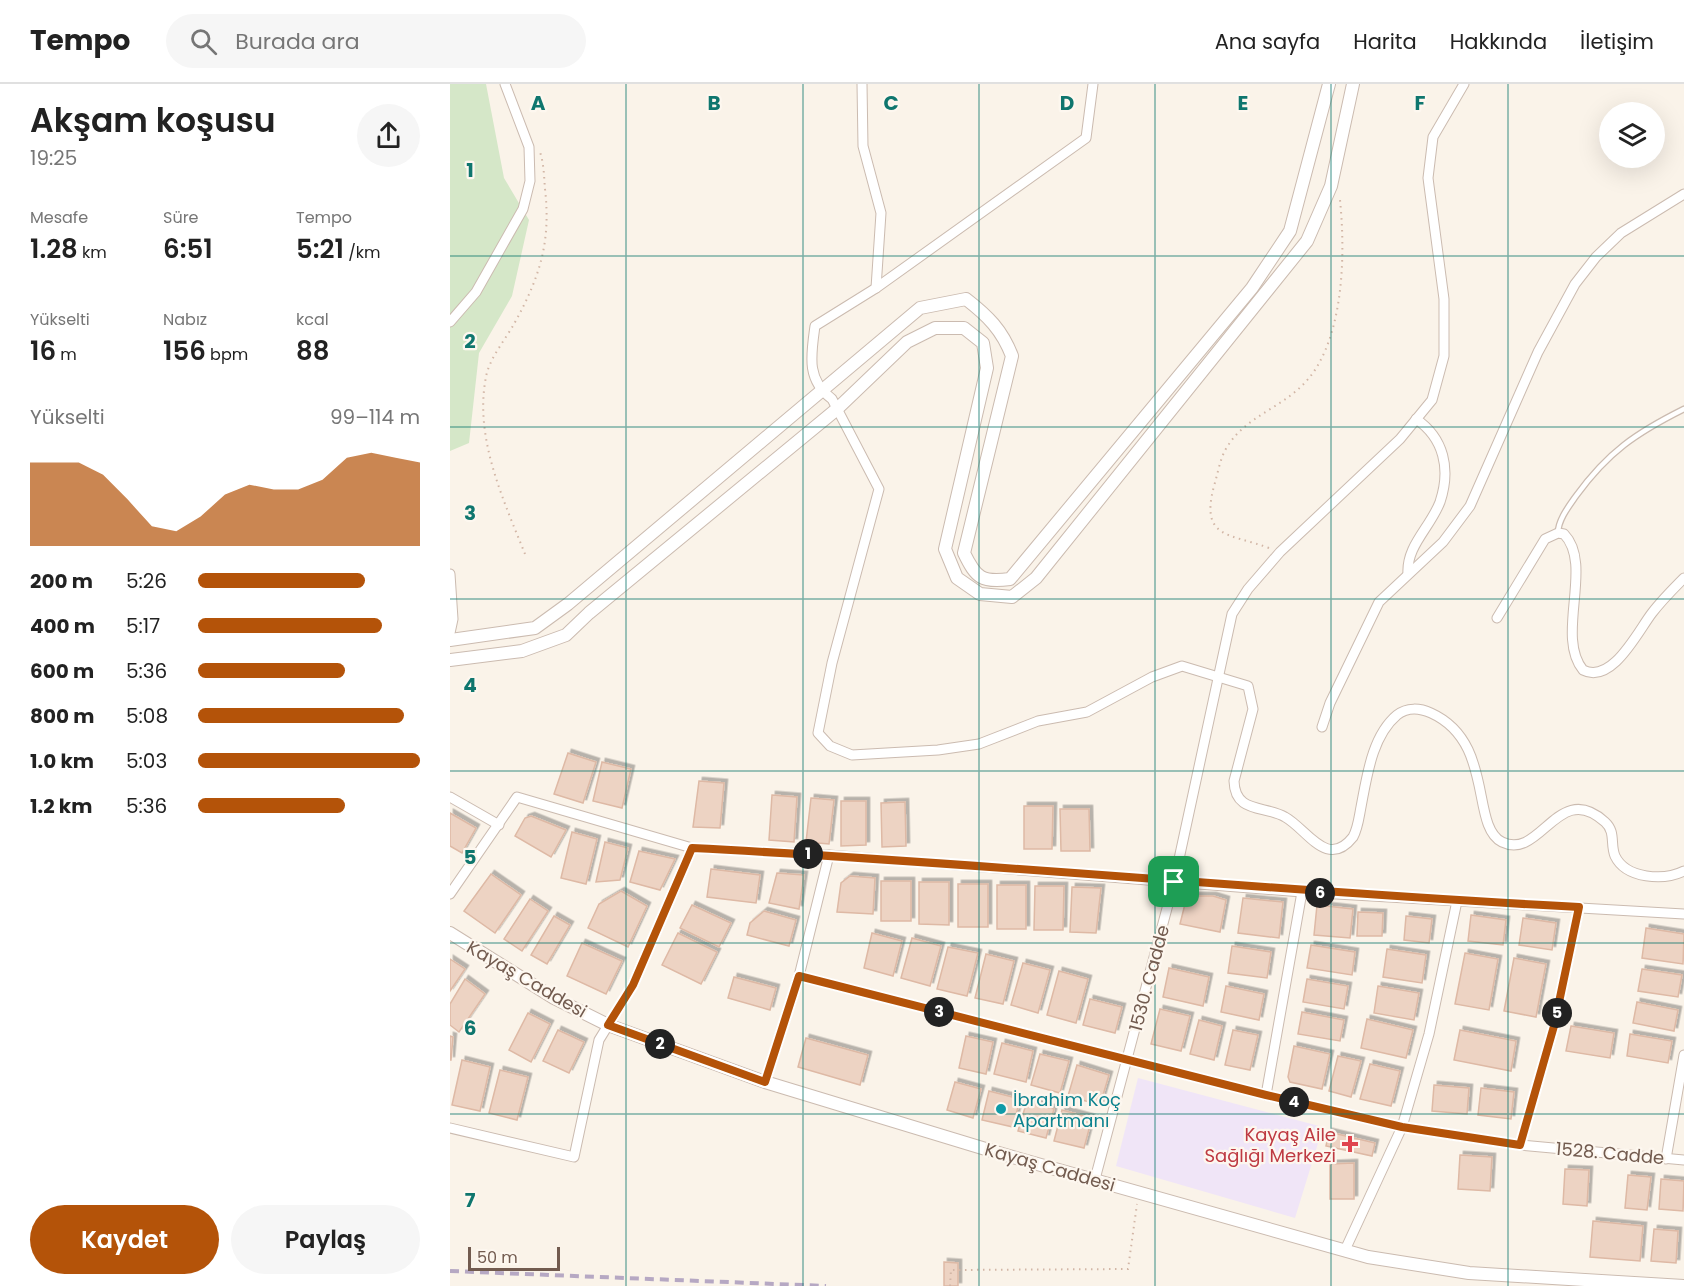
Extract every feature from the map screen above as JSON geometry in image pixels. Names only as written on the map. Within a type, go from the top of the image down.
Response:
[{"type":"street","points":[[450,322],[476,292],[523,209],[530,181],[529,147],[505,84]]},
{"type":"street","points":[[862,84],[864,146],[881,213],[876,288]]},
{"type":"street","points":[[1094,84],[1086,138],[876,288],[815,326],[810,364],[822,392],[832,399],[879,489],[821,709],[818,733],[830,746],[852,754],[886,754],[979,744],[1038,721],[1087,712],[1152,677],[1182,666],[1248,686],[1253,702],[1234,782],[1238,798],[1250,808],[1275,812],[1291,820],[1320,846],[1331,849],[1342,847],[1353,837],[1378,739],[1396,716],[1416,709],[1428,712],[1447,722],[1466,744],[1478,775],[1487,825],[1492,834],[1501,841],[1514,845],[1527,842],[1568,809],[1577,810],[1594,815],[1608,825],[1616,857],[1629,869],[1652,877],[1671,876],[1684,871]]},
{"type":"street","points":[[450,640],[535,628],[568,604],[920,308],[966,299],[989,318],[1004,335],[1012,356],[964,553],[973,573],[990,582],[1010,579],[1252,288],[1290,231],[1329,84]]},
{"type":"street","points":[[450,660],[522,651],[566,635],[589,613],[837,409],[908,342],[935,328],[964,328],[983,343],[987,368],[945,549],[957,578],[980,594],[1012,597],[1036,578],[1308,241],[1331,186],[1353,84]]},
{"type":"street","name":"1530. Cadde","points":[[1095,1179],[1174,882],[1232,615],[1248,589],[1280,552],[1400,439],[1432,400],[1444,356],[1444,300],[1428,178],[1433,137],[1464,84]]},
{"type":"street","points":[[1322,727],[1330,703],[1374,610],[1385,594],[1443,542],[1470,506],[1538,352],[1580,277],[1622,233],[1684,194]]},
{"type":"street","points":[[1408,574],[1407,562],[1440,502],[1445,475],[1440,444],[1429,428],[1416,419]]},
{"type":"street","points":[[1497,618],[1518,588],[1538,548],[1545,539],[1558,533],[1567,538],[1575,557],[1574,639],[1580,666],[1588,673],[1603,671],[1615,663],[1660,603],[1684,578]]},
{"type":"street","points":[[450,574],[453,619],[450,633]]},
{"type":"street","points":[[450,797],[499,825]]},
{"type":"street","points":[[450,894],[517,797],[692,848],[829,855],[1302,892],[1684,914]]},
{"type":"street","points":[[450,1128],[574,1157],[599,1040],[633,985],[692,848]]},
{"type":"street","points":[[765,1082],[799,976],[829,855]]},
{"type":"street","points":[[1266,1095],[1302,892]]},
{"type":"street","points":[[1345,1250],[1402,1127],[1429,1034],[1457,901]]},
{"type":"street","points":[[1520,1145],[1554,1026],[1579,907]]},
{"type":"street","name":"Kayaş Caddesi","points":[[450,933],[554,998],[608,1025],[765,1082],[1138,1192],[1368,1257],[1468,1273],[1684,1286]]},
{"type":"street","name":"1528. Cadde","points":[[799,976],[1266,1095],[1402,1127],[1520,1145],[1684,1160]]},
{"type":"street","points":[[1666,1159],[1684,1055]]},
{"type":"lane","points":[[1558,533],[1558,526],[1570,504],[1596,469],[1626,441],[1684,409]]},
{"type":"path","points":[[1280,552],[1218,529],[1209,515],[1209,505],[1222,455],[1232,440],[1246,425],[1278,407],[1300,389],[1323,357],[1330,335],[1340,282],[1343,239],[1340,200]]},
{"type":"path","points":[[521,311],[486,374],[483,398],[486,442],[507,508],[525,554]]},
{"type":"path","points":[[950,1286],[951,1270],[1128,1269],[1138,1192]]},
{"type":"shaded area","points":[[1138,1078],[1323,1127],[1295,1218],[1116,1166]]},
{"type":"green space","points":[[450,84],[486,84],[504,178],[529,220],[512,296],[479,353],[469,443],[450,451]]},
{"type":"building","points":[[568,753],[596,762],[583,803],[554,794]]},
{"type":"building","points":[[602,762],[631,769],[622,808],[593,801]]},
{"type":"building","points":[[699,781],[724,783],[720,828],[693,827]]},
{"type":"building","points":[[772,795],[797,797],[794,842],[769,840]]},
{"type":"building","points":[[811,798],[834,800],[829,844],[806,842]]},
{"type":"building","points":[[841,801],[866,801],[866,845],[841,846]]},
{"type":"building","points":[[905,802],[906,846],[882,847],[881,803]]},
{"type":"building","points":[[1024,806],[1053,806],[1052,849],[1024,849]]},
{"type":"building","points":[[1060,809],[1089,809],[1090,851],[1061,851]]},
{"type":"building","points":[[450,813],[476,828],[462,853],[450,846]]},
{"type":"building","points":[[531,816],[566,830],[551,857],[515,836],[525,818]]},
{"type":"building","points":[[572,832],[597,839],[586,884],[561,878]]},
{"type":"building","points":[[605,842],[628,848],[620,880],[596,882]]},
{"type":"building","points":[[639,851],[675,859],[660,890],[630,882]]},
{"type":"building","points":[[711,869],[760,875],[756,903],[707,897]]},
{"type":"building","points":[[777,873],[804,875],[799,909],[769,903]]},
{"type":"building","points":[[491,874],[521,895],[495,933],[464,911]]},
{"type":"building","points":[[850,876],[875,878],[873,914],[837,912],[841,883]]},
{"type":"building","points":[[881,881],[911,881],[911,921],[881,921]]},
{"type":"building","points":[[919,882],[949,882],[949,925],[919,924]]},
{"type":"building","points":[[958,884],[988,884],[988,927],[958,927]]},
{"type":"building","points":[[997,885],[1026,885],[1026,929],[997,929]]},
{"type":"building","points":[[1035,886],[1064,886],[1063,930],[1034,930]]},
{"type":"building","points":[[1072,887],[1101,888],[1096,933],[1070,932]]},
{"type":"building","points":[[621,891],[647,906],[628,947],[588,928],[599,904]]},
{"type":"building","points":[[1187,896],[1213,896],[1226,900],[1220,932],[1180,924]]},
{"type":"building","points":[[1243,898],[1283,902],[1279,938],[1238,933]]},
{"type":"building","points":[[530,899],[548,911],[522,951],[504,939]]},
{"type":"building","points":[[692,905],[731,923],[719,947],[680,928]]},
{"type":"building","points":[[1317,905],[1353,909],[1350,938],[1314,935]]},
{"type":"building","points":[[764,911],[796,920],[789,946],[747,935],[750,923]]},
{"type":"building","points":[[1358,912],[1383,913],[1382,936],[1357,936]]},
{"type":"building","points":[[1471,915],[1506,920],[1503,945],[1468,941]]},
{"type":"building","points":[[554,916],[570,925],[547,964],[531,955]]},
{"type":"building","points":[[1406,916],[1432,919],[1429,943],[1404,940]]},
{"type":"building","points":[[1523,918],[1556,923],[1552,950],[1519,945]]},
{"type":"building","points":[[1646,928],[1684,934],[1683,964],[1642,958]]},
{"type":"building","points":[[678,933],[717,952],[701,984],[662,965]]},
{"type":"building","points":[[872,933],[902,941],[893,976],[864,968]]},
{"type":"building","points":[[912,938],[941,946],[930,986],[901,978]]},
{"type":"building","points":[[582,943],[622,961],[606,994],[567,976]]},
{"type":"building","points":[[1311,945],[1355,952],[1352,975],[1307,968]]},
{"type":"building","points":[[1232,946],[1271,952],[1267,978],[1228,973]]},
{"type":"building","points":[[948,947],[978,953],[967,996],[937,989]]},
{"type":"building","points":[[1387,949],[1426,955],[1422,983],[1383,977]]},
{"type":"building","points":[[1465,953],[1498,959],[1489,1010],[1455,1004]]},
{"type":"building","points":[[986,954],[1014,961],[1003,1004],[975,998]]},
{"type":"building","points":[[1514,958],[1546,964],[1536,1017],[1504,1011]]},
{"type":"building","points":[[450,959],[465,969],[450,991]]},
{"type":"building","points":[[1023,963],[1050,970],[1038,1013],[1011,1005]]},
{"type":"building","points":[[1169,968],[1209,977],[1203,1006],[1163,997]]},
{"type":"building","points":[[1642,969],[1682,975],[1678,997],[1638,991]]},
{"type":"building","points":[[1059,971],[1088,979],[1076,1023],[1047,1015]]},
{"type":"building","points":[[734,977],[776,988],[770,1010],[728,998]]},
{"type":"building","points":[[465,979],[485,994],[459,1032],[450,1025],[450,1004]]},
{"type":"building","points":[[1307,979],[1348,986],[1344,1009],[1303,1002]]},
{"type":"building","points":[[1226,986],[1264,994],[1259,1020],[1221,1012]]},
{"type":"building","points":[[1378,986],[1419,993],[1414,1020],[1374,1013]]},
{"type":"building","points":[[1090,999],[1122,1007],[1115,1033],[1083,1025]]},
{"type":"building","points":[[1637,1002],[1678,1010],[1674,1031],[1633,1023]]},
{"type":"building","points":[[1160,1009],[1190,1016],[1181,1051],[1151,1044]]},
{"type":"building","points":[[1302,1012],[1344,1020],[1340,1041],[1298,1034]]},
{"type":"building","points":[[528,1013],[550,1024],[531,1062],[509,1050]]},
{"type":"building","points":[[1367,1019],[1413,1030],[1406,1058],[1361,1048]]},
{"type":"building","points":[[1199,1020],[1222,1026],[1214,1060],[1190,1054]]},
{"type":"building","points":[[1571,1026],[1614,1033],[1610,1058],[1566,1051]]},
{"type":"building","points":[[558,1030],[584,1042],[569,1073],[543,1061]]},
{"type":"building","points":[[1233,1030],[1258,1035],[1250,1070],[1225,1065]]},
{"type":"building","points":[[1460,1030],[1516,1041],[1511,1071],[1454,1060]]},
{"type":"building","points":[[1630,1034],[1672,1041],[1668,1063],[1627,1056]]},
{"type":"building","points":[[450,1036],[453,1037],[451,1060],[450,1060]]},
{"type":"building","points":[[966,1036],[993,1042],[986,1074],[959,1068]]},
{"type":"building","points":[[806,1038],[868,1055],[860,1085],[798,1067]]},
{"type":"building","points":[[1002,1043],[1033,1051],[1026,1082],[994,1074]]},
{"type":"building","points":[[1294,1046],[1330,1054],[1322,1089],[1290,1082],[1288,1077]]},
{"type":"building","points":[[1040,1054],[1069,1061],[1060,1093],[1031,1085]]},
{"type":"building","points":[[1338,1056],[1361,1061],[1351,1097],[1329,1091]]},
{"type":"building","points":[[462,1060],[490,1067],[480,1111],[452,1105]]},
{"type":"building","points":[[1370,1064],[1400,1071],[1391,1106],[1360,1099]]},
{"type":"building","points":[[1077,1065],[1109,1075],[1100,1105],[1068,1096]]},
{"type":"building","points":[[500,1070],[528,1077],[517,1120],[489,1113]]},
{"type":"building","points":[[955,1082],[981,1089],[973,1118],[947,1110]]},
{"type":"building","points":[[1434,1085],[1469,1088],[1467,1114],[1432,1111]]},
{"type":"building","points":[[1481,1088],[1514,1092],[1511,1119],[1478,1115]]},
{"type":"building","name":"İbrahim Koç Apartmanı","points":[[989,1091],[1020,1099],[1013,1127],[982,1120]]},
{"type":"building","points":[[1027,1101],[1054,1109],[1046,1138],[1018,1131]]},
{"type":"building","points":[[1062,1110],[1092,1118],[1084,1148],[1054,1141]]},
{"type":"building","name":"Kayaş Aile Sağlığı Merkezi","points":[[1329,1132],[1375,1143],[1372,1156],[1326,1146]]},
{"type":"building","points":[[1460,1155],[1492,1157],[1490,1191],[1458,1189]]},
{"type":"building","points":[[1354,1163],[1354,1199],[1330,1199],[1330,1164]]},
{"type":"building","points":[[1565,1169],[1589,1170],[1587,1206],[1563,1204]]},
{"type":"building","points":[[1628,1175],[1651,1177],[1647,1210],[1625,1208]]},
{"type":"building","points":[[1661,1179],[1684,1181],[1683,1211],[1659,1209]]},
{"type":"building","points":[[1593,1221],[1643,1226],[1640,1261],[1590,1257]]},
{"type":"building","points":[[1654,1229],[1678,1231],[1676,1263],[1651,1261]]},
{"type":"building","points":[[944,1262],[958,1263],[958,1286],[944,1286]]},
{"type":"railway","points":[[450,1271],[826,1286]]},
{"type":"place","name":"İbrahim Koç Apartmanı","points":[[1001,1109]]},
{"type":"place","name":"Kayaş Aile Sağlığı Merkezi","points":[[1350,1144]]},
{"type":"route","points":[[692,848],[829,855],[1174,882],[1302,892],[1579,907],[1554,1026],[1520,1145],[1402,1127],[1266,1095],[799,976],[765,1082],[608,1025],[633,985],[692,848]]}]
